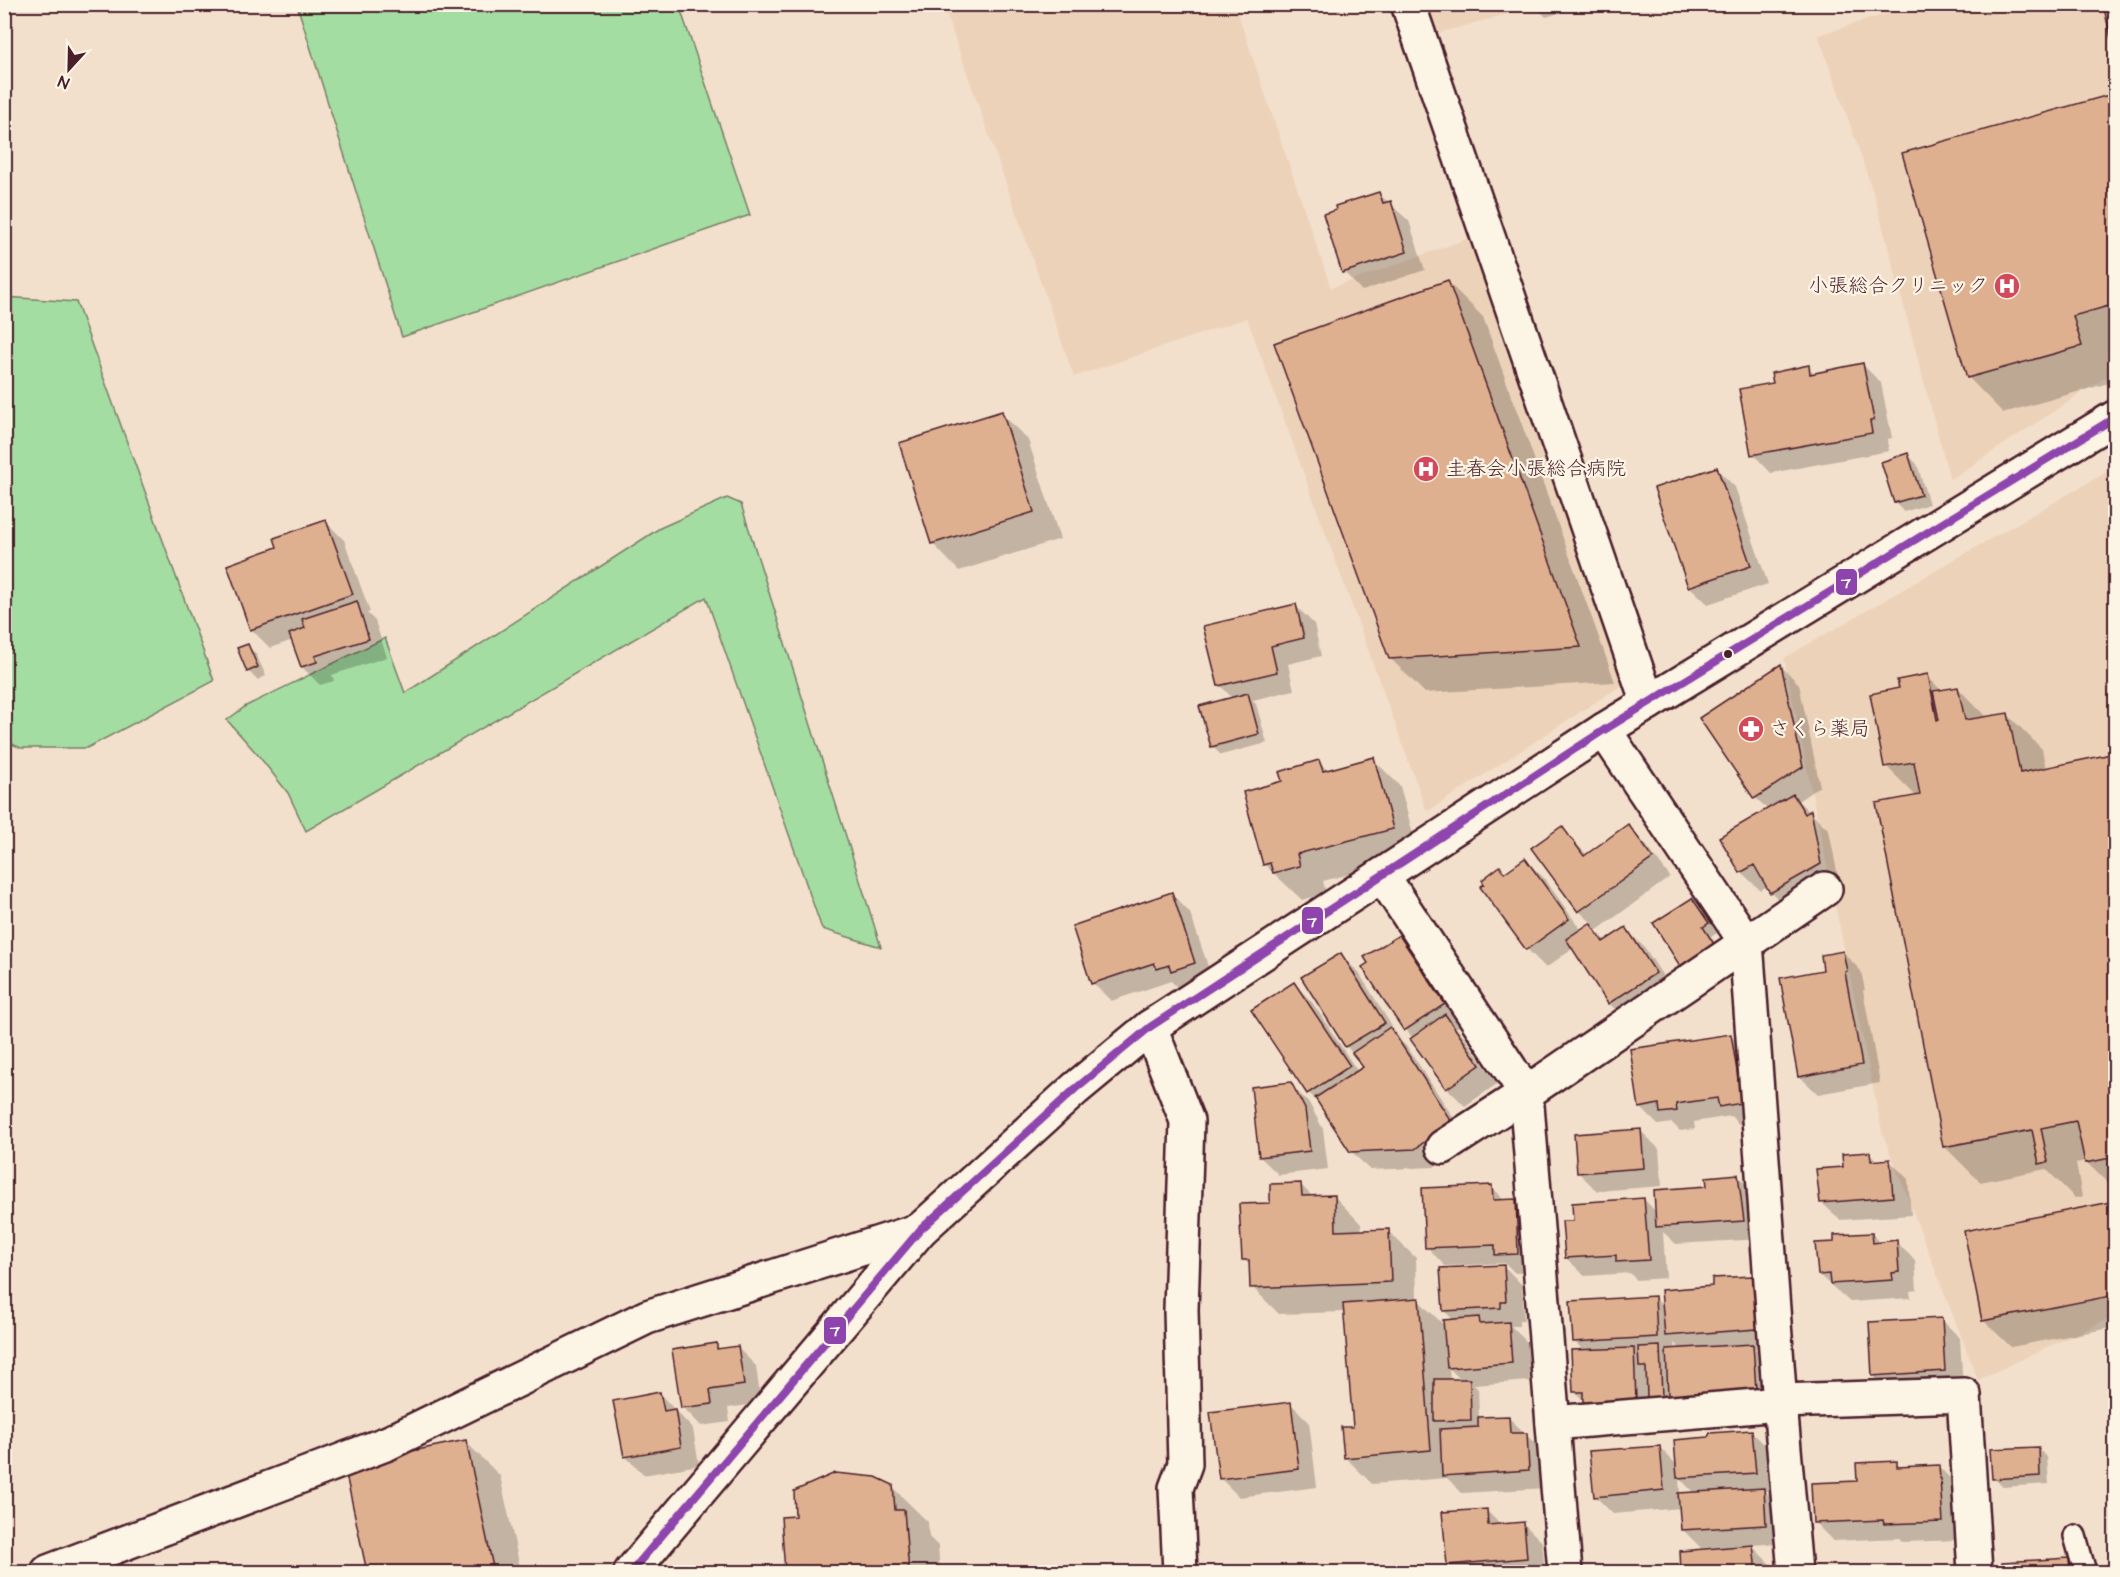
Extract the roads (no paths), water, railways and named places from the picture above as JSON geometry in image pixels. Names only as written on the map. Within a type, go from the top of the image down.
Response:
[{"type":"street","points":[[1408,4],[1648,703]]},
{"type":"street","points":[[631,1572],[920,1230],[1074,1089],[1150,1027],[1604,730],[2115,417]]},
{"type":"street","points":[[1604,730],[1746,942],[1795,1572]]},
{"type":"street","points":[[1382,875],[1526,1093],[1565,1572]]},
{"type":"street","points":[[1443,1147],[1825,889]]},
{"type":"street","points":[[1150,1027],[1187,1121],[1181,1310],[1185,1464],[1176,1488],[1180,1572]]},
{"type":"street","points":[[48,1572],[388,1443],[647,1317],[920,1230]]},
{"type":"street","points":[[1553,1424],[1780,1402],[1964,1395],[1975,1572]]},
{"type":"lane","points":[[2075,1536],[2085,1572]]},
{"type":"place","name":"小張総合クリニック","points":[[2007,286]]},
{"type":"place","name":"圭春会小張総合病院","points":[[1426,469]]},
{"type":"place","name":"さくら薬局","points":[[1751,729]]}]
